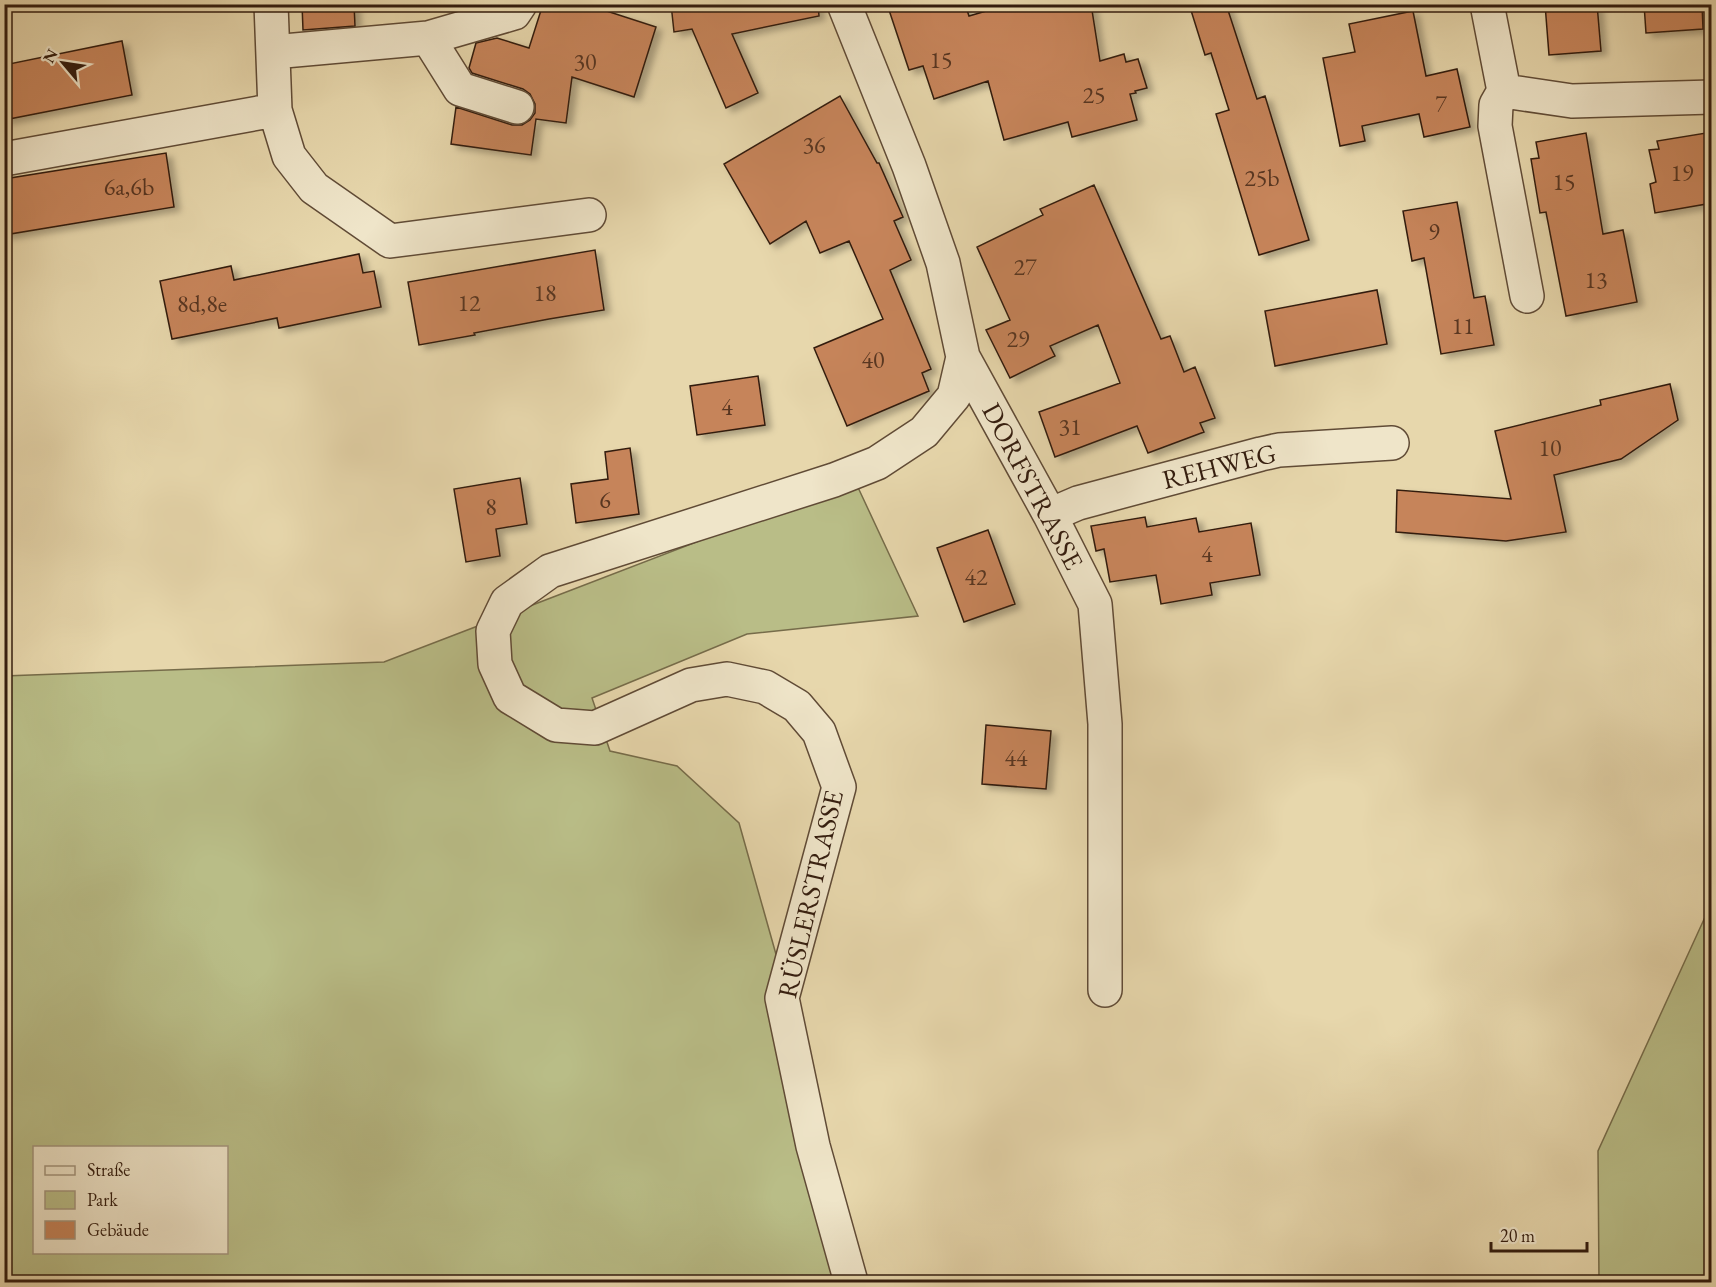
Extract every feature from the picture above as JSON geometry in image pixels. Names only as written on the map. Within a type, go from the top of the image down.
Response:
[{"type":"street","points":[[271,4],[275,110],[289,156],[314,188],[390,241],[589,215]]},
{"type":"street","points":[[273,52],[428,38],[514,14],[520,4]]},
{"type":"street","name":"DORFSTRASSE","points":[[844,4],[909,166],[943,263],[963,357],[1050,515],[1095,604],[1105,724],[1105,990]]},
{"type":"street","points":[[1487,4],[1504,91],[1496,105],[1495,126],[1527,296]]},
{"type":"street","points":[[428,38],[460,89],[517,107]]},
{"type":"street","points":[[1504,91],[1572,101],[1712,97]]},
{"type":"street","points":[[4,159],[275,110]]},
{"type":"street","name":"RÜSLERSTRASSE","points":[[851,1282],[813,1146],[782,998],[839,787],[819,732],[797,705],[765,687],[727,679],[692,685],[595,728],[556,725],[510,697],[495,664],[493,631],[507,602],[550,571],[823,483],[877,463],[924,432],[954,396],[963,357]]},
{"type":"street","name":"REHWEG","points":[[1050,515],[1078,503],[1279,450],[1392,443]]},
{"type":"green space","points":[[855,481],[918,616],[747,634],[592,698],[610,751],[677,766],[739,823],[830,1146],[863,1282],[5,1282],[4,676],[384,662]]},
{"type":"green space","points":[[1711,904],[1711,1282],[1599,1282],[1598,1151]]},
{"type":"building","points":[[302,4],[354,4],[355,26],[303,30]]},
{"type":"building","points":[[543,4],[585,4],[656,27],[634,97],[572,77],[566,123],[536,119],[531,155],[451,144],[456,107],[512,125],[522,125],[535,113],[535,104],[530,94],[523,89],[472,73],[469,68],[476,43],[497,38],[529,48]]},
{"type":"building","points":[[671,4],[818,4],[819,16],[732,34],[758,93],[726,108],[692,29],[674,32]]},
{"type":"building","points":[[887,4],[965,4],[969,16],[993,9],[994,11],[1017,8],[1018,11],[1058,4],[1091,4],[1100,61],[1124,54],[1126,62],[1138,59],[1147,88],[1130,94],[1137,120],[1072,137],[1068,122],[1004,140],[988,81],[934,99],[923,66],[909,70]]},
{"type":"building","points":[[1189,4],[1226,4],[1257,99],[1265,96],[1309,240],[1259,255],[1216,114],[1229,110],[1211,53],[1205,55]]},
{"type":"building","points":[[1545,4],[1597,4],[1601,51],[1549,55]]},
{"type":"building","points":[[1644,4],[1702,4],[1703,29],[1646,33]]},
{"type":"building","points":[[1413,11],[1426,76],[1457,69],[1470,127],[1424,137],[1419,114],[1362,126],[1365,141],[1340,146],[1323,58],[1355,52],[1349,24]]},
{"type":"building","points":[[122,41],[132,95],[4,120],[4,65]]},
{"type":"building","points":[[840,96],[879,163],[903,217],[894,221],[911,260],[890,270],[931,369],[922,373],[929,391],[847,426],[814,348],[883,319],[849,241],[820,253],[806,221],[770,244],[724,164]]},
{"type":"building","points":[[1586,133],[1603,234],[1623,230],[1637,302],[1566,316],[1546,212],[1540,213],[1531,159],[1539,158],[1536,142]]},
{"type":"building","points":[[1706,133],[1708,140],[1712,139],[1712,203],[1655,213],[1650,184],[1656,182],[1649,150],[1659,149],[1657,141]]},
{"type":"building","points":[[166,153],[174,207],[4,235],[4,179]]},
{"type":"building","points":[[1094,185],[1161,339],[1170,336],[1184,372],[1195,367],[1215,418],[1200,423],[1204,432],[1148,453],[1137,426],[1055,457],[1039,412],[1120,383],[1098,325],[1050,346],[1055,356],[1010,378],[986,330],[1010,320],[977,247],[1043,215],[1040,209]]},
{"type":"building","points":[[1457,202],[1474,298],[1485,296],[1494,345],[1441,354],[1424,258],[1412,261],[1403,211]]},
{"type":"building","points":[[595,250],[604,310],[419,345],[408,282]]},
{"type":"building","points":[[359,254],[363,273],[374,271],[381,307],[279,328],[277,318],[172,339],[160,281],[231,266],[234,280]]},
{"type":"building","points":[[1377,290],[1387,344],[1275,366],[1265,311]]},
{"type":"building","points":[[758,376],[765,425],[697,435],[690,386]]},
{"type":"building","points":[[1670,384],[1678,420],[1621,459],[1554,475],[1566,532],[1506,541],[1396,532],[1397,490],[1511,499],[1495,431],[1601,405],[1600,400]]},
{"type":"building","points":[[630,448],[639,514],[576,523],[571,484],[608,479],[605,452]]},
{"type":"building","points":[[520,478],[527,524],[496,529],[500,556],[466,562],[454,489]]},
{"type":"building","points":[[1145,517],[1147,527],[1196,518],[1199,532],[1251,523],[1260,575],[1210,583],[1212,595],[1161,604],[1156,575],[1110,582],[1104,549],[1096,551],[1091,526]]},
{"type":"building","points":[[988,530],[1015,604],[964,622],[937,548]]},
{"type":"building","points":[[986,725],[1051,731],[1046,789],[982,784]]}]
